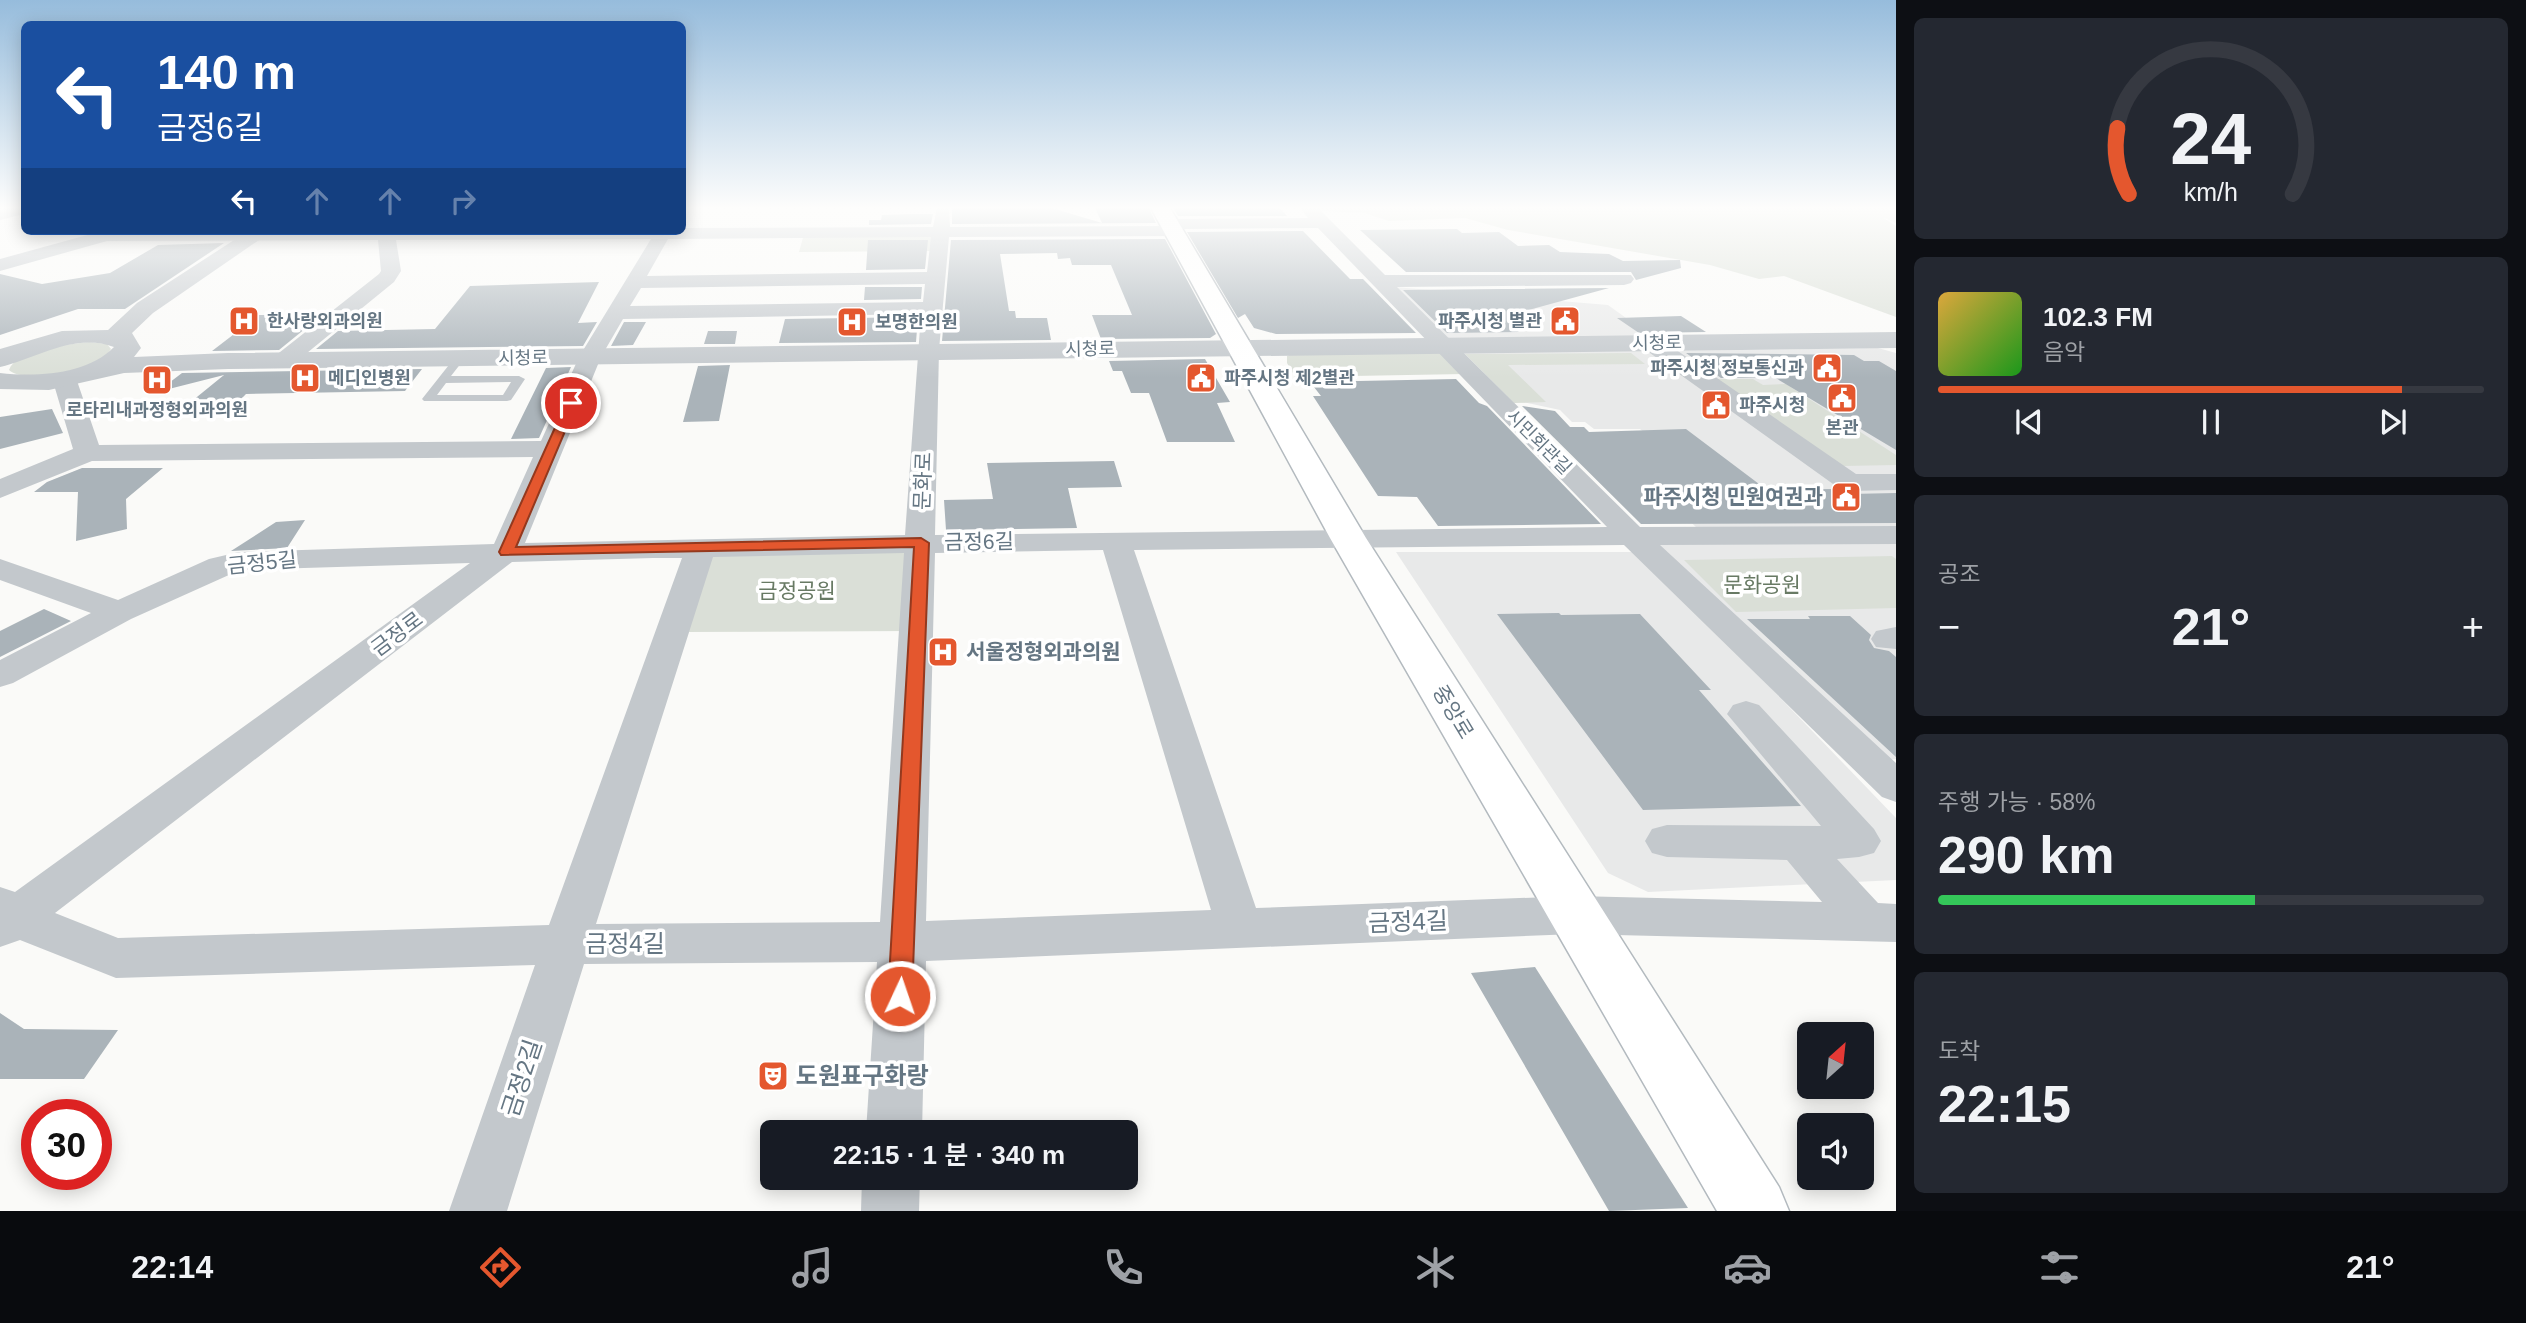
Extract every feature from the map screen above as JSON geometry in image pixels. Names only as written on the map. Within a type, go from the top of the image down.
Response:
[{"type":"main road","name":"중앙로","points":[[1193,265],[1348,538],[1755,1211]]},
{"type":"street","points":[[90,371],[117,359],[124,344],[120,331],[145,308],[211,265]]},
{"type":"street","points":[[283,361],[387,278],[391,271],[390,265]]},
{"type":"street","name":"금정로","points":[[6,918],[506,552],[590,357],[644,265]]},
{"type":"street","name":"문화로","points":[[895,1120],[928,350],[936,265]]},
{"type":"street","name":"시민회관길","points":[[1365,265],[1633,537],[1896,787]]},
{"type":"street","points":[[634,282],[935,278]]},
{"type":"street","points":[[1381,281],[1624,279]]},
{"type":"street","points":[[0,359],[18,351],[95,330],[145,308]]},
{"type":"street","points":[[616,313],[932,308]]},
{"type":"street","points":[[0,339],[22,343],[96,336],[124,344],[142,354],[228,361]]},
{"type":"street","points":[[1868,340],[1896,348]]},
{"type":"street","name":"시청로","points":[[228,361],[928,350],[1896,340]]},
{"type":"street","points":[[1651,343],[1850,483],[1896,482]]},
{"type":"street","points":[[8,384],[64,378],[124,365],[228,361]]},
{"type":"street","points":[[64,378],[88,453]]},
{"type":"street","points":[[0,489],[88,453],[552,449]]},
{"type":"street","name":"금정6길","points":[[506,552],[1115,540],[1892,538]]},
{"type":"street","points":[[1115,540],[1240,929]]},
{"type":"street","name":"금정2길","points":[[478,1211],[701,548]]},
{"type":"street","name":"금정5길","points":[[0,675],[119,611],[220,566],[239,561],[506,552]]},
{"type":"street","points":[[0,569],[119,611]]},
{"type":"street","points":[[1667,841],[1798,844],[1860,841],[1746,714]]},
{"type":"street","points":[[1798,844],[1882,924]]},
{"type":"street","name":"금정4길","points":[[6,918],[116,958],[566,944],[903,942],[1575,915],[1882,924]]},
{"type":"street","points":[[890,1211],[891,1190]]},
{"type":"lane","points":[[441,380],[519,379],[507,398],[428,398],[441,380],[460,358]]},
{"type":"shaded area","name":"파주시청","points":[[1395,287],[1608,305],[1672,351],[1878,348],[1896,353],[1896,759],[1880,760],[1657,544],[1713,543],[1614,450],[1664,449],[1640,429],[1594,429],[1585,422],[1572,422],[1560,410],[1513,400]]},
{"type":"shaded area","points":[[1396,552],[1640,552],[1896,818],[1896,880],[1648,892],[1608,873]]},
{"type":"green space","points":[[1707,265],[1896,265],[1896,317],[1784,276],[1759,279]]},
{"type":"green space","points":[[89,342],[107,344],[111,349],[100,361],[67,371],[27,376],[9,370],[21,357],[32,353],[57,346]]},
{"type":"green space","points":[[1294,353],[1444,353],[1464,374],[1295,377],[1287,363],[1287,356]]},
{"type":"green space","points":[[1631,353],[1645,364],[1508,365],[1546,402],[1514,403],[1465,354]]},
{"type":"green space","points":[[1709,379],[1753,379],[1763,385],[1786,384],[1896,455],[1896,465],[1843,466]]},
{"type":"green space","name":"금정공원","points":[[912,550],[910,631],[682,632],[707,551]]},
{"type":"green space","name":"문화공원","points":[[1892,556],[1896,559],[1896,608],[1736,612],[1684,560]]},
{"type":"building","points":[[125,265],[192,265],[125,309],[78,309],[0,335],[0,274],[42,284],[110,273]]},
{"type":"building","points":[[866,265],[925,265],[925,269],[866,270]]},
{"type":"building","points":[[949,265],[1002,265],[1009,311],[1015,311],[1016,318],[1047,318],[1051,340],[942,341]]},
{"type":"building","points":[[1072,265],[1179,265],[1216,334],[1210,338],[1101,339],[1092,315],[1132,315],[1111,265]]},
{"type":"building","points":[[1206,265],[1336,265],[1350,279],[1363,279],[1416,333],[1276,334],[1254,328],[1245,314],[1238,318]]},
{"type":"building","points":[[1398,265],[1681,265],[1681,268],[1636,280],[1631,272],[1406,272]]},
{"type":"building","points":[[599,282],[578,323],[597,322],[583,346],[316,349],[338,331],[435,329],[470,286]]},
{"type":"building","points":[[865,287],[922,287],[921,299],[864,300]]},
{"type":"building","points":[[1609,288],[1514,314],[1515,329],[1519,332],[1447,333],[1403,290]]},
{"type":"building","points":[[259,315],[322,315],[279,350],[212,351]]},
{"type":"building","points":[[1681,316],[1706,332],[1639,333],[1617,318]]},
{"type":"building","points":[[918,317],[916,342],[779,343],[785,319]]},
{"type":"building","points":[[624,322],[646,322],[633,345],[611,346]]},
{"type":"building","points":[[708,331],[737,331],[735,344],[704,344]]},
{"type":"building","points":[[1686,353],[1854,355],[1864,361],[1879,361],[1896,371],[1896,450],[1774,377],[1721,378]]},
{"type":"building","points":[[1205,359],[1230,402],[1217,403],[1235,442],[1167,442],[1149,393],[1131,393],[1122,371],[1113,371],[1109,361]]},
{"type":"building","points":[[730,365],[719,421],[683,422],[698,366]]},
{"type":"building","points":[[571,367],[539,438],[511,439],[546,368]]},
{"type":"building","points":[[422,369],[405,391],[246,394],[239,401],[192,401],[224,375],[157,392],[182,373]]},
{"type":"building","points":[[1456,379],[1479,403],[1487,406],[1601,524],[1438,526],[1417,497],[1378,496],[1313,396],[1321,396],[1310,382]]},
{"type":"building","points":[[1522,406],[1555,411],[1570,427],[1584,427],[1589,432],[1686,429],[1767,490],[1835,489],[1850,494],[1896,493],[1896,523],[1641,524]]},
{"type":"building","points":[[52,409],[63,433],[0,449],[0,417]]},
{"type":"building","points":[[1114,461],[1122,487],[1068,488],[1077,528],[946,530],[944,500],[993,499],[987,463]]},
{"type":"building","points":[[82,468],[163,468],[126,499],[127,529],[76,541],[78,492],[34,492],[47,482]]},
{"type":"building","points":[[305,520],[287,548],[231,551],[276,522]]},
{"type":"building","points":[[44,609],[71,621],[0,657],[0,631]]},
{"type":"building","points":[[1497,614],[1640,614],[1711,690],[1699,690],[1801,806],[1643,810]]},
{"type":"building","points":[[1808,616],[1850,616],[1871,635],[1869,640],[1874,648],[1889,651],[1896,657],[1896,757],[1747,619],[1810,619]]},
{"type":"building","points":[[1535,967],[1688,1208],[1609,1211],[1471,973]]},
{"type":"building","points":[[0,1013],[24,1029],[118,1030],[84,1079],[0,1079]]},
{"type":"place","name":"한사랑외과의원","points":[[244,321]]},
{"type":"place","name":"파주시청 별관","points":[[1565,321]]},
{"type":"place","name":"보명한의원","points":[[852,322]]},
{"type":"place","name":"파주시청 정보통신과","points":[[1827,368]]},
{"type":"place","name":"메디인병원","points":[[305,378]]},
{"type":"place","name":"파주시청 제2별관","points":[[1201,378]]},
{"type":"place","name":"로타리내과정형외과의원","points":[[157,380]]},
{"type":"place","name":"본관","points":[[1842,398]]},
{"type":"place","name":"파주시청","points":[[1716,405]]},
{"type":"place","name":"파주시청 민원여권과","points":[[1846,497]]},
{"type":"place","name":"서울정형외과의원","points":[[943,652]]},
{"type":"place","name":"도원표구화랑","points":[[773,1076]]},
{"type":"route","points":[[571,403],[506,552],[921,543],[900,996]]}]
